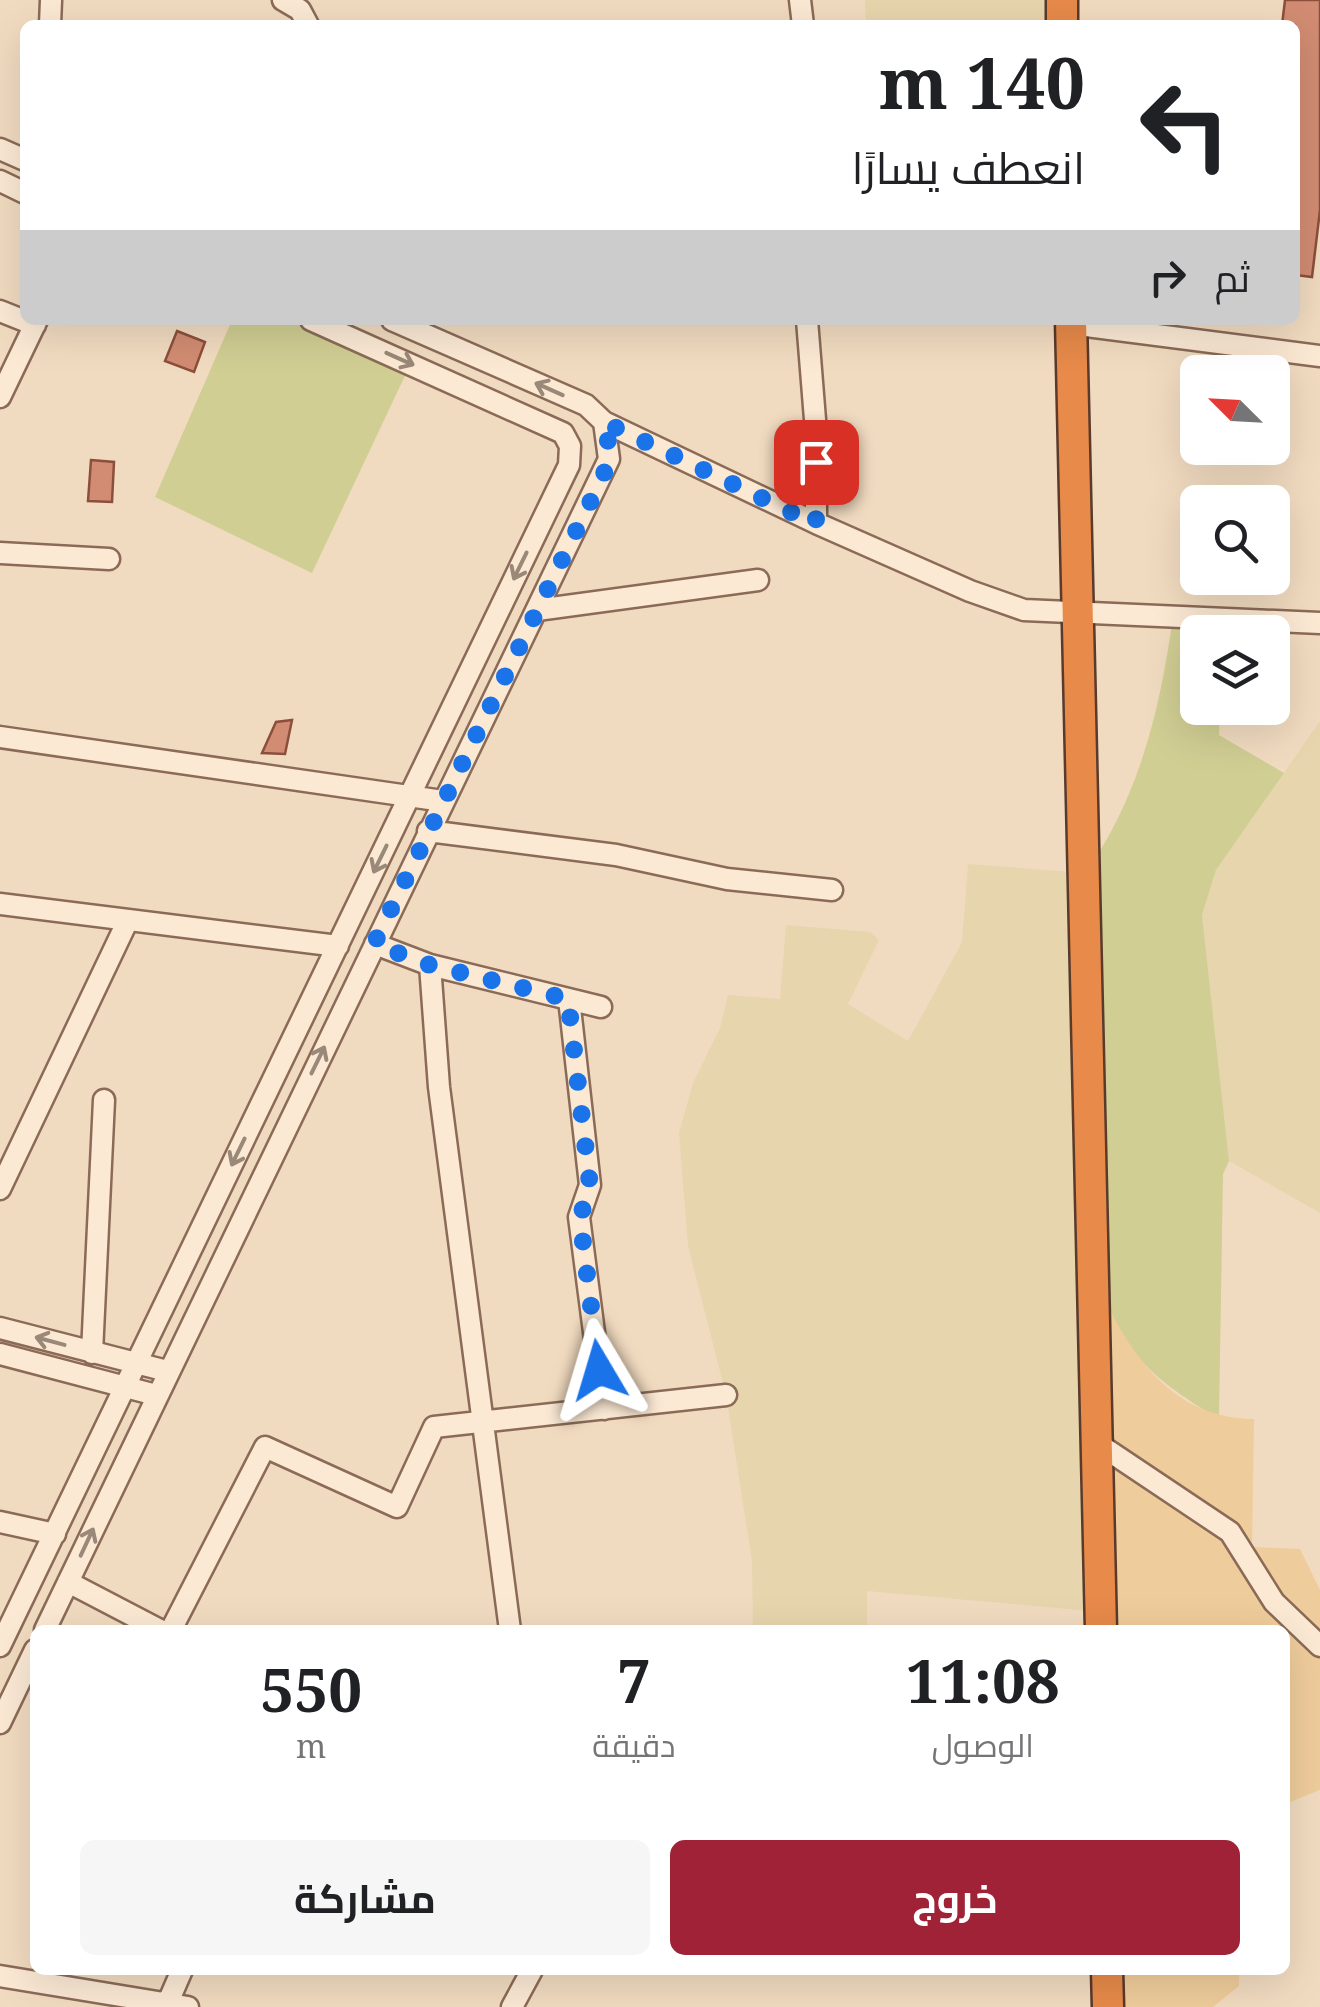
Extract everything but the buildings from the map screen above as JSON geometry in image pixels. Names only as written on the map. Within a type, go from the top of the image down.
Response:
[{"type":"highway","points":[[1071,325],[1101,1625]]},
{"type":"highway","points":[[1107,1975],[1108,2007]]},
{"type":"street","points":[[282,0],[300,10],[305,20]]},
{"type":"street","points":[[0,398],[35,325]]},
{"type":"street","points":[[0,1646],[569,464],[570,446],[563,433],[322,325]]},
{"type":"street","points":[[403,325],[586,405],[604,422],[816,524],[970,591],[1024,610],[1320,623]]},
{"type":"street","points":[[806,325],[816,432],[816,524]]},
{"type":"street","points":[[1093,325],[1320,356]]},
{"type":"street","points":[[47,1625],[428,831],[604,474],[609,446],[604,422]]},
{"type":"street","points":[[0,553],[109,559]]},
{"type":"street","points":[[537,610],[758,580]]},
{"type":"street","points":[[0,737],[443,801]]},
{"type":"street","points":[[428,831],[616,855],[727,879],[832,890]]},
{"type":"street","points":[[0,904],[338,946]]},
{"type":"street","points":[[0,1189],[8,1150],[128,920]]},
{"type":"street","points":[[374,944],[430,965],[601,1007]]},
{"type":"street","points":[[430,965],[440,1102],[509,1625]]},
{"type":"street","points":[[568,999],[590,1185],[580,1218],[604,1408]]},
{"type":"street","points":[[92,1353],[104,1100]]},
{"type":"street","points":[[0,1328],[167,1371]]},
{"type":"street","points":[[0,1354],[156,1395]]},
{"type":"street","points":[[174,1625],[265,1447],[396,1507],[434,1427],[726,1395]]},
{"type":"street","points":[[1097,1443],[1230,1532],[1274,1602],[1320,1646]]},
{"type":"street","points":[[0,1522],[54,1534]]},
{"type":"street","points":[[68,1582],[150,1625]]},
{"type":"street","points":[[0,1722],[30,1660]]},
{"type":"street","points":[[0,1976],[174,2005],[181,1975]]},
{"type":"street","points":[[512,2007],[529,1975]]},
{"type":"shaded area","points":[[865,0],[1062,0],[1062,20],[866,20]]},
{"type":"shaded area","points":[[230,325],[323,325],[411,363],[312,573],[155,497]]},
{"type":"shaded area","points":[[1173,616],[1180,616],[1180,725],[1219,725],[1219,735],[1284,773],[1216,870],[1202,915],[1229,1161],[1223,1174],[1219,1419],[1172,1388],[1141,1360],[1117,1325],[1093,1274],[1085,873],[1120,814],[1133,783],[1162,684]]},
{"type":"shaded area","points":[[1320,721],[1320,1213],[1229,1161],[1202,915],[1216,870]]},
{"type":"shaded area","points":[[968,864],[1085,873],[1101,1612],[867,1591],[867,1625],[753,1625],[752,1561],[726,1395],[688,1246],[679,1133],[693,1083],[720,1028],[728,995],[780,999],[786,925],[870,932],[879,940],[848,1004],[908,1041],[962,942]]},
{"type":"sand","points":[[1093,1274],[1135,1351],[1173,1392],[1196,1406],[1223,1415],[1254,1419],[1252,1547],[1300,1549],[1320,1590],[1320,1790],[1290,1802],[1290,1625],[1101,1625]]},
{"type":"sand","points":[[1107,1975],[1239,1975],[1239,1986],[1213,2007],[1108,2007]]},
{"type":"route","points":[[599,1370],[580,1218],[590,1185],[568,999],[430,965],[374,944],[604,474],[609,458],[604,422],[816,524],[816,462]]}]
